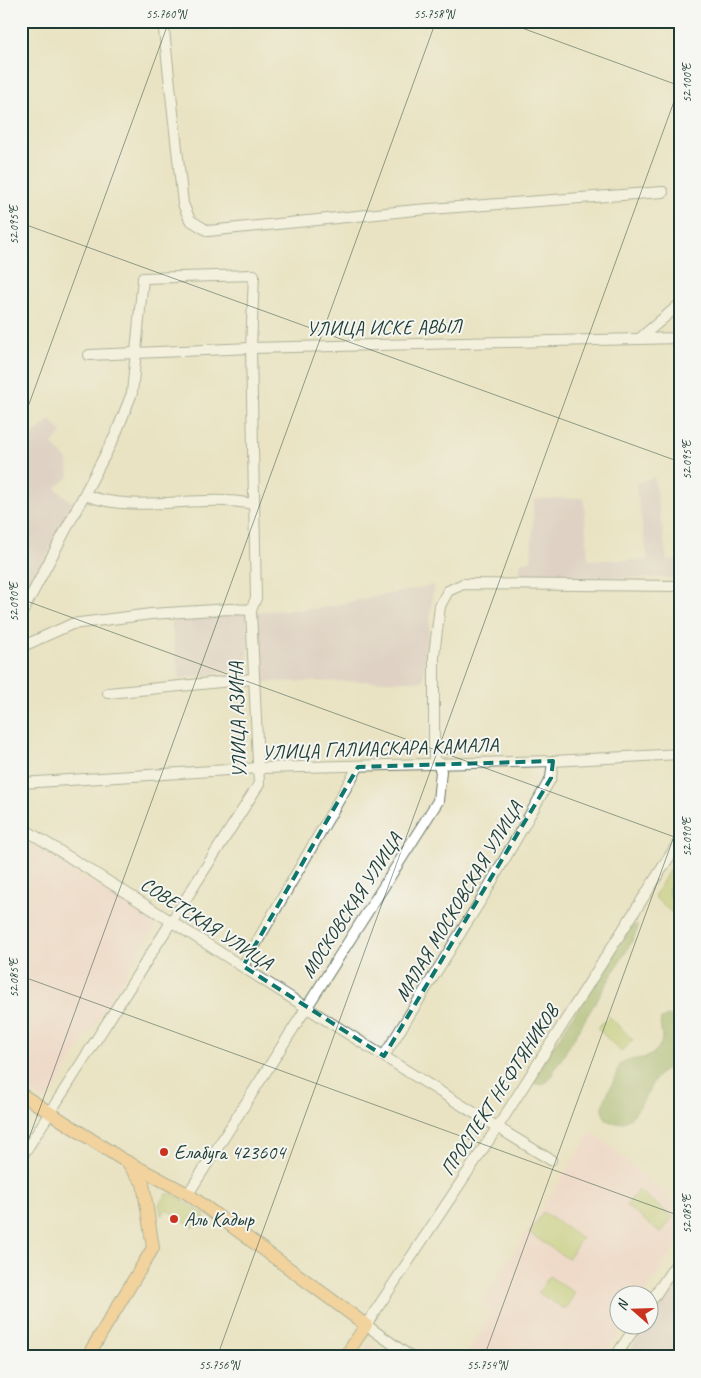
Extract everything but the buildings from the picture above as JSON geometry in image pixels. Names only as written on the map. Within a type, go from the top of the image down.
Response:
[{"type":"main road","points":[[21,1094],[120,1158],[188,1194],[366,1325]]},
{"type":"main road","points":[[87,1357],[153,1248],[148,1201],[140,1177],[120,1158]]},
{"type":"main road","points":[[148,1201],[154,1190],[161,1184],[174,1186]]},
{"type":"main road","name":"ПРОСПЕКТ НЕФТЯНИКОВ","points":[[345,1357],[366,1325]]},
{"type":"street","points":[[163,21],[183,204],[190,220],[208,231],[416,210],[663,192]]},
{"type":"street","name":"УЛИЦА АЗИНА","points":[[21,1158],[174,921],[259,784],[260,768],[252,679],[250,610],[256,598],[250,348],[254,275],[142,278],[136,352]]},
{"type":"street","points":[[639,338],[680,304]]},
{"type":"street","name":"УЛИЦА ИСКЕ АВЫЛ","points":[[89,355],[250,348],[680,338]]},
{"type":"street","points":[[21,616],[115,436],[132,393],[136,352]]},
{"type":"street","points":[[85,495],[115,504],[232,502],[253,504]]},
{"type":"street","name":"МОСКОВСКАЯ УЛИЦА","points":[[188,1194],[434,810],[441,790],[441,771],[434,758],[434,656],[440,606],[448,592],[463,584],[680,586]]},
{"type":"street","points":[[21,647],[72,624],[151,614],[250,610]]},
{"type":"street","points":[[108,693],[252,679]]},
{"type":"street","name":"УЛИЦА ГАЛИАСКАРА КАМАЛА","points":[[21,783],[260,768],[553,761],[680,754]]},
{"type":"street","name":"МАЛАЯ МОСКОВСКАЯ УЛИЦА","points":[[384,1056],[484,895],[551,778],[553,761]]},
{"type":"street","points":[[243,966],[358,767]]},
{"type":"street","name":"СОВЕТСКАЯ УЛИЦА","points":[[21,828],[174,921],[306,1009],[551,1160]]},
{"type":"street","name":"ПРОСПЕКТ НЕФТЯНИКОВ","points":[[366,1325],[497,1128],[680,840]]},
{"type":"street","points":[[658,1291],[680,1258]]},
{"type":"street","points":[[366,1325],[411,1357]]},
{"type":"street","points":[[615,1357],[629,1336]]},
{"type":"highlighted area","points":[[553,761],[551,778],[384,1056],[243,966],[358,767]]},
{"type":"shaded area","points":[[50,419],[62,433],[52,444],[68,461],[69,477],[55,488],[74,504],[21,607],[21,446]]},
{"type":"shaded area","points":[[654,477],[667,560],[680,560],[680,578],[520,578],[520,564],[531,560],[534,499],[584,498],[588,560],[648,560],[635,483]]},
{"type":"shaded area","points":[[434,585],[423,681],[257,682],[255,612],[320,608]]},
{"type":"shaded area","points":[[247,613],[248,659],[238,670],[179,679],[171,622],[211,614]]},
{"type":"shaded area","points":[[21,837],[157,924],[46,1103],[21,1086]]},
{"type":"shaded area","points":[[592,1131],[680,1207],[680,1239],[650,1286],[608,1286],[608,1336],[618,1336],[604,1357],[469,1357],[470,1354],[467,1352],[493,1314],[481,1303]]},
{"type":"shaded area","points":[[680,1270],[680,1357],[626,1357],[639,1336],[658,1336],[658,1305]]},
{"type":"shaded area","points":[[369,1343],[390,1357],[360,1357]]},
{"type":"green space","points":[[680,851],[680,920],[654,897]]},
{"type":"green space","points":[[680,879],[680,902],[669,895],[669,888],[673,881]]},
{"type":"green space","points":[[637,924],[637,931],[630,945],[548,1081],[541,1085],[534,1083],[535,1075],[630,927]]},
{"type":"green space","points":[[609,1016],[633,1040],[621,1052],[597,1028]]},
{"type":"green space","points":[[668,1016],[680,1017],[680,1067],[670,1068],[662,1072],[639,1107],[626,1121],[619,1123],[611,1122],[606,1119],[603,1109],[618,1068],[624,1061],[644,1057],[655,1051],[661,1042],[661,1019]]},
{"type":"green space","points":[[638,1190],[673,1217],[661,1233],[626,1206]]},
{"type":"green space","points":[[166,1194],[173,1194],[204,1214],[206,1225],[192,1227],[166,1209],[161,1216],[159,1204]]},
{"type":"green space","points":[[543,1212],[582,1238],[568,1259],[529,1233]]},
{"type":"green space","points":[[549,1276],[575,1293],[565,1309],[538,1293]]},
{"type":"place","name":"Елабуга 423604","points":[[164,1152]]},
{"type":"place","name":"Аль Кадыр","points":[[174,1219]]}]
